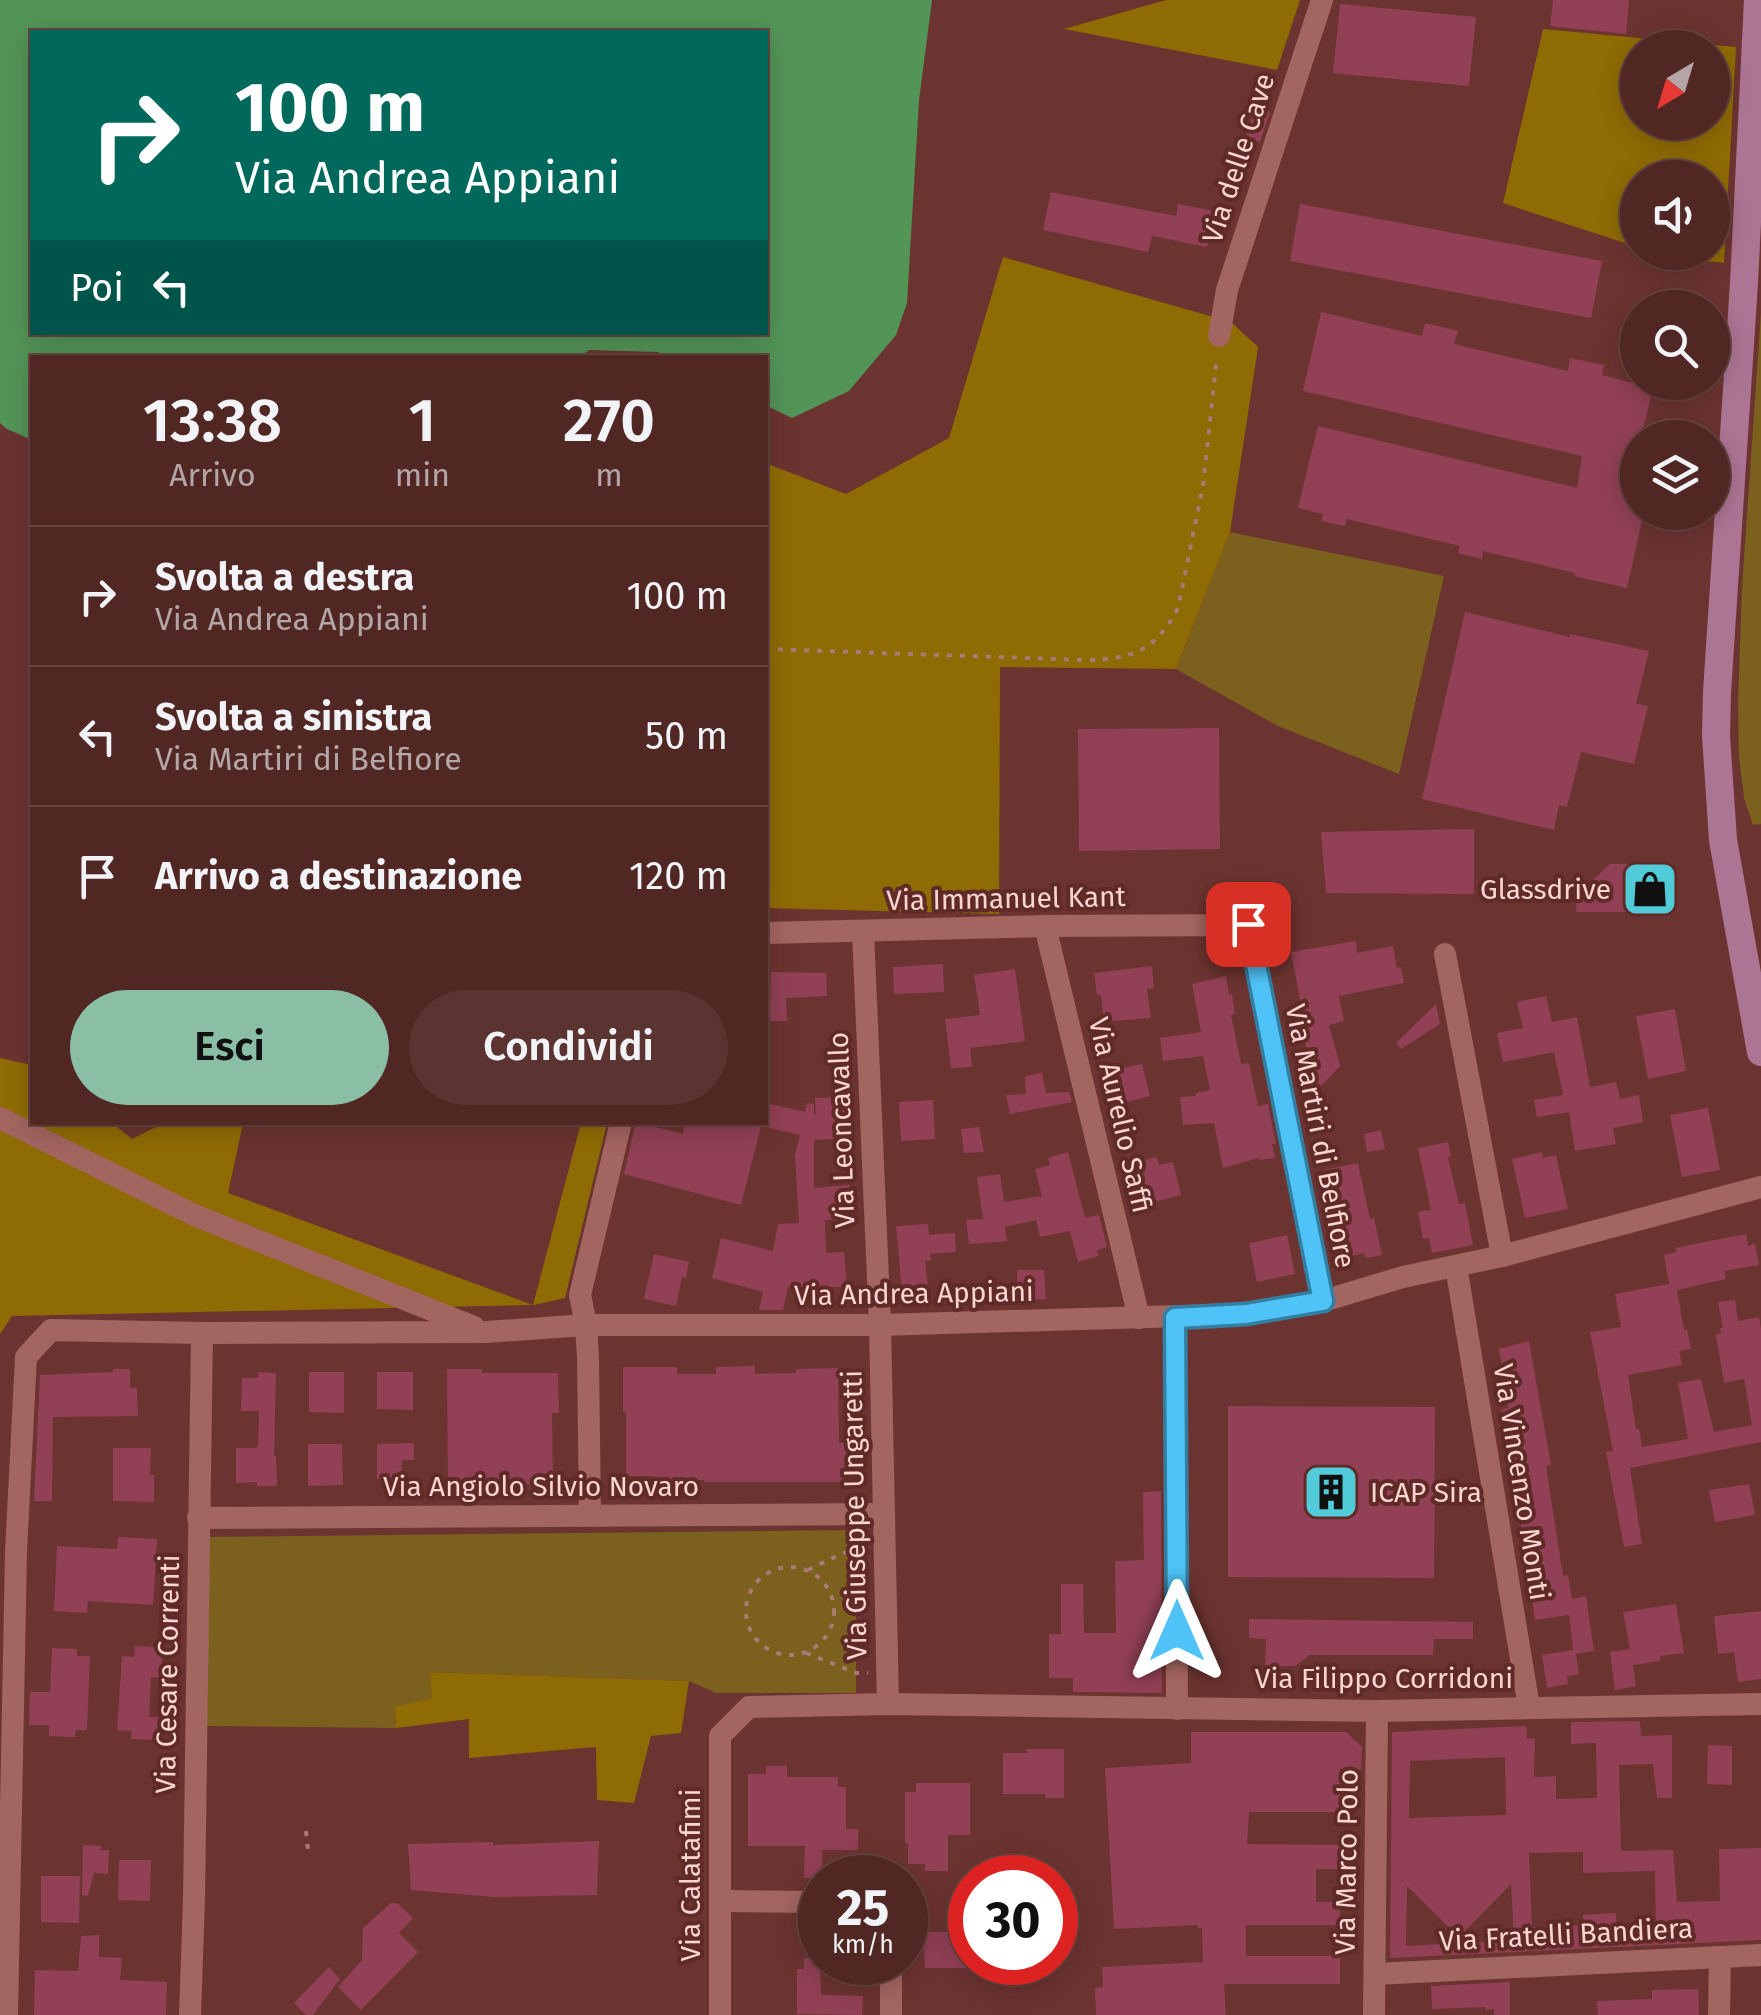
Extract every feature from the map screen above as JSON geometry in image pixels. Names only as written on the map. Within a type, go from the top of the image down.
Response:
[{"type":"main road","points":[[1758,0],[1716,736],[1724,840],[1761,1052]]},
{"type":"street","name":"Via delle Cave","points":[[1219,336],[1227,290],[1322,0]]},
{"type":"street","name":"Via Immanuel Kant","points":[[768,932],[1248,924]]},
{"type":"street","name":"Via Martiri di Belfiore","points":[[1248,924],[1323,1301]]},
{"type":"street","name":"Via Aurelio Saffi","points":[[1045,926],[1139,1318]]},
{"type":"street","name":"Via Leoncavallo","points":[[863,932],[880,1325]]},
{"type":"street","points":[[1445,954],[1502,1256]]},
{"type":"street","points":[[0,1118],[194,1215],[486,1332]]},
{"type":"street","points":[[590,1516],[586,1325],[580,1295],[620,1125]]},
{"type":"street","name":"Via Andrea Appiani","points":[[8,1554],[26,1357],[51,1330],[486,1332],[586,1325],[880,1325],[1246,1314],[1323,1301],[1761,1186]]},
{"type":"street","name":"Via Vincenzo Monti","points":[[1456,1266],[1529,1708]]},
{"type":"street","points":[[1175,1318],[1177,1709]]},
{"type":"street","name":"Via Giuseppe Ungaretti","points":[[880,1325],[888,1704]]},
{"type":"street","name":"Via Cesare Correnti","points":[[190,2015],[202,1333]]},
{"type":"street","name":"Via Angiolo Silvio Novaro","points":[[198,1518],[884,1514]]},
{"type":"street","points":[[7,2015],[8,1554]]},
{"type":"street","name":"Via Filippo Corridoni","points":[[720,1736],[749,1707],[888,1704],[1377,1710],[1761,1704]]},
{"type":"street","name":"Via Marco Polo","points":[[1374,2015],[1377,1710]]},
{"type":"street","name":"Via Calatafimi","points":[[720,1736],[720,2015]]},
{"type":"street","points":[[720,1901],[798,1902]]},
{"type":"street","name":"Via Fratelli Bandiera","points":[[1375,1974],[1761,1955]]},
{"type":"street","points":[[1719,2015],[1720,1957]]},
{"type":"street","points":[[890,2015],[891,1985]]},
{"type":"path","points":[[768,649],[1087,660],[1124,657],[1142,651],[1170,624],[1183,590],[1203,486],[1219,336]]},
{"type":"path","points":[[808,1570],[842,1552],[884,1550]]},
{"type":"path","points":[[790,1566],[808,1570],[824,1581],[832,1595],[835,1612],[831,1630],[822,1643],[806,1653],[790,1656],[772,1652],[748,1628],[748,1594],[772,1570],[790,1566]]},
{"type":"path","points":[[806,1653],[856,1673],[887,1673]]},
{"type":"path","points":[[306,1831],[308,1850]]},
{"type":"shaded area","points":[[0,0],[932,0],[919,100],[907,303],[896,335],[849,391],[792,418],[768,406],[768,355],[589,350],[583,355],[30,355],[30,439],[0,423]]},
{"type":"shaded area","points":[[1166,0],[1300,0],[1277,70],[1064,29]]},
{"type":"shaded area","points":[[1543,29],[1620,36],[1620,140],[1730,140],[1730,46],[1736,47],[1730,160],[1620,160],[1620,241],[1503,203]]},
{"type":"shaded area","points":[[1003,257],[1231,322],[1258,347],[1230,532],[1176,669],[1000,667],[999,914],[768,908],[768,464],[846,494],[949,438]]},
{"type":"shaded area","points":[[1761,312],[1761,824],[1753,825],[1744,798],[1738,704]]},
{"type":"shaded area","points":[[1230,532],[1444,576],[1399,774],[1278,726],[1176,669]]},
{"type":"shaded area","points":[[0,1058],[30,1065],[30,1125],[114,1125],[132,1139],[160,1125],[243,1125],[228,1193],[533,1305],[580,1125],[607,1125],[565,1298],[534,1305],[12,1316],[0,1334]]},
{"type":"shaded area","points":[[856,1530],[856,1693],[716,1693],[689,1681],[430,1672],[432,1698],[395,1708],[396,1728],[207,1726],[209,1537]]},
{"type":"shaded area","points":[[430,1672],[689,1681],[681,1733],[651,1736],[634,1803],[597,1800],[596,1747],[469,1758],[469,1719],[396,1728],[395,1707],[432,1698]]},
{"type":"building","points":[[1553,0],[1629,0],[1626,30],[1620,33],[1550,26]]},
{"type":"building","points":[[1340,4],[1476,17],[1469,86],[1333,73]]},
{"type":"building","points":[[1255,107],[1270,112],[1260,142],[1246,137]]},
{"type":"building","points":[[1051,192],[1176,216],[1178,204],[1214,211],[1207,247],[1152,236],[1148,252],[1043,230]]},
{"type":"building","points":[[1300,204],[1602,261],[1591,318],[1290,261]]},
{"type":"building","points":[[1321,312],[1422,336],[1425,323],[1458,331],[1454,344],[1568,371],[1570,358],[1604,365],[1602,375],[1620,380],[1620,400],[1650,400],[1645,420],[1620,420],[1620,530],[1640,530],[1627,588],[1483,551],[1482,559],[1458,553],[1460,546],[1347,519],[1345,526],[1321,521],[1323,514],[1298,508],[1318,426],[1577,488],[1582,456],[1303,391]]},
{"type":"building","points":[[1465,612],[1649,651],[1636,704],[1648,706],[1634,764],[1581,752],[1567,807],[1559,805],[1554,830],[1422,799]]},
{"type":"building","points":[[1219,728],[1220,849],[1079,851],[1078,729]]},
{"type":"building","points":[[1474,829],[1474,894],[1326,893],[1321,832]]},
{"type":"building","points":[[1610,864],[1660,864],[1668,912],[1576,912],[1577,895]]},
{"type":"building","points":[[1356,941],[1357,953],[1393,946],[1404,983],[1339,996],[1344,1021],[1329,1025],[1340,1066],[1322,1085],[1307,1093],[1299,1062],[1309,1060],[1291,952]]},
{"type":"building","points":[[943,964],[944,992],[894,994],[893,967]]},
{"type":"building","points":[[1152,966],[1154,988],[1147,989],[1151,1018],[1104,1022],[1094,973]]},
{"type":"building","points":[[1015,969],[1025,1041],[970,1048],[972,1067],[951,1068],[945,1019],[980,1015],[974,975]]},
{"type":"building","points":[[771,972],[826,973],[827,996],[786,998],[787,1021],[770,1021]]},
{"type":"building","points":[[1226,976],[1241,1064],[1249,1063],[1258,1106],[1268,1104],[1276,1144],[1272,1144],[1275,1158],[1259,1158],[1223,1168],[1214,1123],[1183,1125],[1180,1097],[1210,1090],[1203,1056],[1163,1061],[1160,1038],[1201,1032],[1192,984]]},
{"type":"building","points":[[1546,996],[1552,1022],[1577,1017],[1590,1087],[1616,1082],[1620,1099],[1639,1095],[1643,1122],[1613,1128],[1616,1144],[1575,1151],[1569,1112],[1537,1117],[1534,1100],[1563,1095],[1554,1052],[1503,1062],[1497,1033],[1523,1028],[1517,1002]]},
{"type":"building","points":[[1436,1004],[1440,1024],[1401,1049],[1396,1043]]},
{"type":"building","points":[[1675,1009],[1686,1071],[1648,1079],[1636,1016]]},
{"type":"building","points":[[1142,1064],[1150,1096],[1112,1106],[1103,1072]]},
{"type":"building","points":[[1042,1073],[1046,1093],[1069,1092],[1072,1102],[1010,1114],[1006,1095],[1026,1094],[1025,1076]]},
{"type":"building","points":[[848,1097],[850,1138],[814,1140],[814,1188],[850,1185],[852,1218],[825,1220],[826,1253],[844,1252],[847,1284],[788,1287],[783,1310],[759,1310],[763,1292],[712,1278],[721,1238],[773,1251],[778,1224],[799,1223],[795,1155],[800,1135],[765,1125],[768,1104],[805,1112],[807,1103],[814,1104],[816,1115],[815,1098]]},
{"type":"building","points":[[933,1100],[935,1139],[901,1141],[899,1102]]},
{"type":"building","points":[[1708,1108],[1720,1170],[1682,1177],[1670,1115]]},
{"type":"building","points":[[635,1125],[683,1134],[684,1125],[761,1125],[741,1205],[624,1174]]},
{"type":"building","points":[[979,1127],[984,1152],[964,1153],[961,1129]]},
{"type":"building","points":[[1381,1130],[1385,1149],[1367,1152],[1364,1134]]},
{"type":"building","points":[[1448,1142],[1459,1204],[1465,1203],[1473,1245],[1432,1253],[1429,1238],[1423,1239],[1418,1212],[1431,1210],[1418,1148]]},
{"type":"building","points":[[1068,1152],[1085,1218],[1099,1215],[1107,1247],[1097,1250],[1098,1256],[1078,1262],[1070,1231],[1040,1237],[1036,1220],[1005,1227],[1007,1241],[969,1244],[966,1220],[983,1219],[977,1177],[1000,1174],[1004,1202],[1042,1196],[1035,1169],[1050,1165],[1048,1158]]},
{"type":"building","points":[[1542,1152],[1543,1158],[1556,1155],[1568,1209],[1525,1218],[1512,1159]]},
{"type":"building","points":[[1157,1157],[1159,1165],[1173,1162],[1181,1195],[1142,1205],[1134,1162]]},
{"type":"building","points":[[1358,1163],[1382,1255],[1365,1258],[1364,1253],[1342,1258],[1324,1170]]},
{"type":"building","points":[[928,1224],[929,1235],[955,1233],[956,1252],[930,1254],[931,1260],[925,1261],[928,1286],[902,1292],[896,1226]]},
{"type":"building","points":[[1746,1234],[1748,1246],[1755,1244],[1759,1265],[1724,1271],[1726,1279],[1677,1290],[1691,1349],[1679,1351],[1682,1365],[1628,1375],[1642,1447],[1688,1439],[1678,1383],[1701,1379],[1714,1432],[1752,1425],[1744,1379],[1724,1383],[1716,1335],[1723,1328],[1718,1302],[1735,1300],[1738,1321],[1759,1317],[1761,1442],[1630,1468],[1642,1544],[1624,1547],[1606,1452],[1613,1451],[1590,1332],[1621,1327],[1615,1294],[1669,1284],[1664,1255],[1677,1252],[1675,1248]]},
{"type":"building","points":[[1287,1235],[1295,1274],[1257,1282],[1249,1243]]},
{"type":"building","points":[[654,1254],[689,1262],[676,1306],[644,1299]]},
{"type":"building","points":[[1017,1270],[1044,1270],[1046,1299],[1018,1300]]},
{"type":"building","points":[[1529,1341],[1551,1465],[1546,1466],[1563,1576],[1568,1575],[1572,1599],[1586,1596],[1594,1651],[1576,1654],[1579,1674],[1567,1676],[1568,1684],[1547,1688],[1542,1655],[1573,1650],[1569,1615],[1535,1620],[1523,1517],[1502,1409],[1508,1408],[1499,1349]]},
{"type":"building","points":[[755,1366],[755,1374],[838,1368],[839,1443],[848,1443],[848,1482],[704,1482],[626,1476],[623,1367],[677,1367],[677,1374],[716,1374],[716,1367]]},
{"type":"building","points":[[130,1369],[130,1388],[137,1388],[138,1416],[53,1417],[52,1501],[34,1501],[40,1375]]},
{"type":"building","points":[[447,1369],[558,1373],[559,1413],[552,1413],[553,1484],[448,1484]]},
{"type":"building","points":[[258,1372],[276,1373],[277,1486],[236,1483],[236,1448],[257,1448],[258,1444],[259,1411],[241,1411],[242,1378],[258,1378]]},
{"type":"building","points":[[309,1372],[344,1372],[344,1413],[309,1412]]},
{"type":"building","points":[[377,1372],[413,1372],[413,1410],[377,1409]]},
{"type":"building","name":"ICAP Sira","points":[[1228,1406],[1435,1407],[1434,1578],[1228,1577]]},
{"type":"building","points":[[414,1443],[414,1460],[402,1460],[402,1479],[377,1479],[377,1444]]},
{"type":"building","points":[[308,1444],[342,1444],[343,1485],[308,1486]]},
{"type":"building","points":[[113,1448],[151,1448],[154,1502],[113,1501]]},
{"type":"building","points":[[1749,1484],[1755,1515],[1715,1522],[1709,1490]]},
{"type":"building","points":[[1161,1491],[1162,1693],[1073,1692],[1073,1678],[1049,1678],[1049,1634],[1061,1634],[1061,1584],[1083,1584],[1084,1633],[1116,1633],[1115,1561],[1144,1560],[1143,1492]]},
{"type":"building","points":[[118,1537],[157,1539],[153,1605],[88,1601],[87,1613],[54,1611],[57,1546],[117,1549]]},
{"type":"building","points":[[1676,1604],[1684,1653],[1633,1665],[1636,1686],[1615,1690],[1610,1652],[1630,1649],[1623,1612]]},
{"type":"building","points":[[1761,1611],[1761,1679],[1738,1682],[1734,1652],[1718,1654],[1714,1616]]},
{"type":"building","points":[[1249,1619],[1473,1622],[1473,1639],[1434,1639],[1433,1655],[1310,1655],[1295,1666],[1265,1666],[1266,1639],[1249,1638]]},
{"type":"building","points":[[135,1646],[163,1648],[161,1678],[151,1677],[149,1717],[158,1717],[157,1740],[131,1739],[132,1731],[117,1730],[122,1656],[134,1657]]},
{"type":"building","points":[[52,1648],[77,1649],[77,1656],[90,1656],[87,1730],[76,1730],[75,1737],[49,1736],[49,1725],[29,1725],[30,1692],[50,1692]]},
{"type":"building","points":[[1640,1721],[1641,1736],[1672,1735],[1672,1798],[1657,1798],[1653,1764],[1619,1765],[1621,1851],[1673,1850],[1677,1902],[1720,1901],[1719,1849],[1761,1848],[1761,1940],[1390,1958],[1392,1732],[1526,1726],[1527,1738],[1535,1739],[1534,1777],[1556,1776],[1556,1799],[1597,1798],[1596,1743],[1571,1744],[1571,1722]],"holes":[[[1505,1757],[1506,1815],[1409,1818],[1410,1761]],[[1583,1852],[1583,1873],[1655,1871],[1656,1931],[1617,1933],[1616,1913],[1583,1915],[1583,1925],[1532,1927],[1529,1853]],[[1511,1884],[1514,1940],[1406,1946],[1407,1886],[1459,1937]]]},
{"type":"building","points":[[1191,1732],[1346,1732],[1362,1747],[1361,1769],[1340,1769],[1340,1812],[1249,1812],[1247,1844],[1340,1845],[1340,1869],[1316,1869],[1316,1902],[1340,1902],[1340,1925],[1246,1925],[1246,1956],[1340,1956],[1340,1984],[1224,1984],[1226,2015],[1096,2015],[1095,1988],[1103,1987],[1102,1967],[1203,1962],[1202,1928],[1198,1925],[1114,1929],[1105,1768],[1191,1763]]},
{"type":"building","points":[[1708,1745],[1732,1746],[1732,1785],[1707,1784]]},
{"type":"building","points":[[1026,1749],[1064,1749],[1064,1798],[1003,1794],[1003,1753],[1027,1753]]},
{"type":"building","points":[[766,1766],[787,1766],[787,1777],[838,1777],[838,1787],[846,1787],[846,1829],[858,1829],[858,1850],[822,1850],[822,1855],[805,1855],[805,1846],[748,1846],[748,1774],[766,1774]]},
{"type":"building","points":[[916,1783],[970,1783],[970,1835],[948,1835],[948,1871],[928,1871],[928,1855],[908,1855],[905,1792],[916,1792]]},
{"type":"building","points":[[599,1841],[597,1895],[495,1897],[411,1890],[408,1844]]},
{"type":"building","points":[[83,1845],[109,1850],[108,1874],[94,1873],[88,1896],[82,1895]]},
{"type":"building","points":[[119,1860],[151,1860],[150,1901],[118,1900]]},
{"type":"building","points":[[41,1876],[80,1876],[79,1923],[41,1922]]},
{"type":"building","points":[[391,1903],[397,1903],[413,1918],[399,1933],[418,1952],[361,2010],[338,1987],[362,1960],[363,1928]]},
{"type":"building","points":[[928,1932],[948,1932],[948,1968],[928,1968]]},
{"type":"building","points":[[99,1935],[99,1957],[122,1958],[120,1980],[167,1982],[166,2015],[34,2015],[35,1970],[78,1971],[81,1936]]},
{"type":"building","points":[[329,1967],[340,1979],[313,2015],[306,2015],[294,2003]]},
{"type":"building","points":[[797,1969],[798,1985],[821,1985],[821,1995],[863,1996],[862,2015],[797,2014]]},
{"type":"building","points":[[1510,1982],[1510,2015],[1494,2015],[1494,2009],[1485,2007],[1432,2009],[1431,1986]]},
{"type":"building","points":[[1698,1989],[1699,2015],[1598,2015],[1597,2001],[1652,1999],[1652,1990]]},
{"type":"place","name":"Glassdrive","points":[[1650,889]]},
{"type":"place","name":"ICAP Sira","points":[[1331,1492]]},
{"type":"route","points":[[1177,1631],[1175,1318],[1246,1314],[1323,1301],[1248,924]]}]
